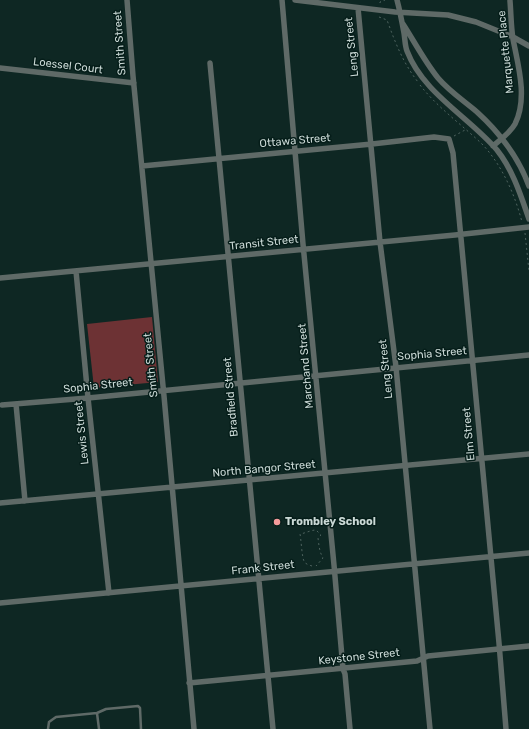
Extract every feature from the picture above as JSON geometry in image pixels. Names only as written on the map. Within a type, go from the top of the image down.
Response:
[{"type":"street","name":"Smith Street","points":[[127,0],[150,264],[194,729]]},
{"type":"street","name":"Marchand Street","points":[[282,0],[343,669],[345,674],[350,729]]},
{"type":"street","points":[[295,0],[380,11],[448,15],[476,22],[513,37],[529,46]]},
{"type":"street","points":[[397,0],[407,51],[422,76],[444,100],[476,128],[493,146],[504,161],[515,180],[529,220]]},
{"type":"street","name":"Marquette Place","points":[[503,138],[515,124],[521,97],[520,69],[513,37],[510,1]]},
{"type":"street","name":"Leng Street","points":[[358,8],[372,144],[380,242],[396,367],[406,465],[430,729]]},
{"type":"street","points":[[402,22],[437,77],[503,138],[521,167],[529,186]]},
{"type":"street","name":"Bradfield Street","points":[[210,63],[227,257],[273,729]]},
{"type":"street","name":"Loessel Court","points":[[0,68],[134,83]]},
{"type":"street","name":"Ottawa Street","points":[[142,166],[434,137],[449,139]]},
{"type":"street","points":[[493,146],[503,138]]},
{"type":"street","name":"Elm Street","points":[[449,139],[453,153],[461,235],[500,649],[506,729]]},
{"type":"street","name":"Transit Street","points":[[0,278],[461,235],[526,227]]},
{"type":"street","name":"Lewis Street","points":[[76,271],[109,593]]},
{"type":"street","name":"Sophia Street","points":[[2,405],[529,355]]},
{"type":"street","points":[[16,404],[25,501]]},
{"type":"street","name":"North Bangor Street","points":[[0,503],[529,454]]},
{"type":"street","name":"Frank Street","points":[[0,603],[529,553]]},
{"type":"street","name":"Keystone Street","points":[[189,683],[417,661],[428,656],[529,646]]},
{"type":"lane","points":[[48,729],[49,722],[53,718],[97,713],[106,709],[139,707],[142,729]]},
{"type":"lane","points":[[97,713],[98,729]]},
{"type":"path","points":[[385,0],[380,2],[379,18],[386,20],[398,49],[409,70],[428,95],[483,146],[496,162],[512,191],[526,227],[529,271]]},
{"type":"path","points":[[449,139],[465,129]]},
{"type":"path","points":[[312,566],[304,563],[300,534],[313,530],[316,530],[321,535],[318,538],[320,545],[319,551],[322,558],[316,566]]},
{"type":"shaded area","points":[[152,317],[158,382],[94,388],[87,324]]},
{"type":"place","name":"Trombley School","points":[[277,522]]}]
